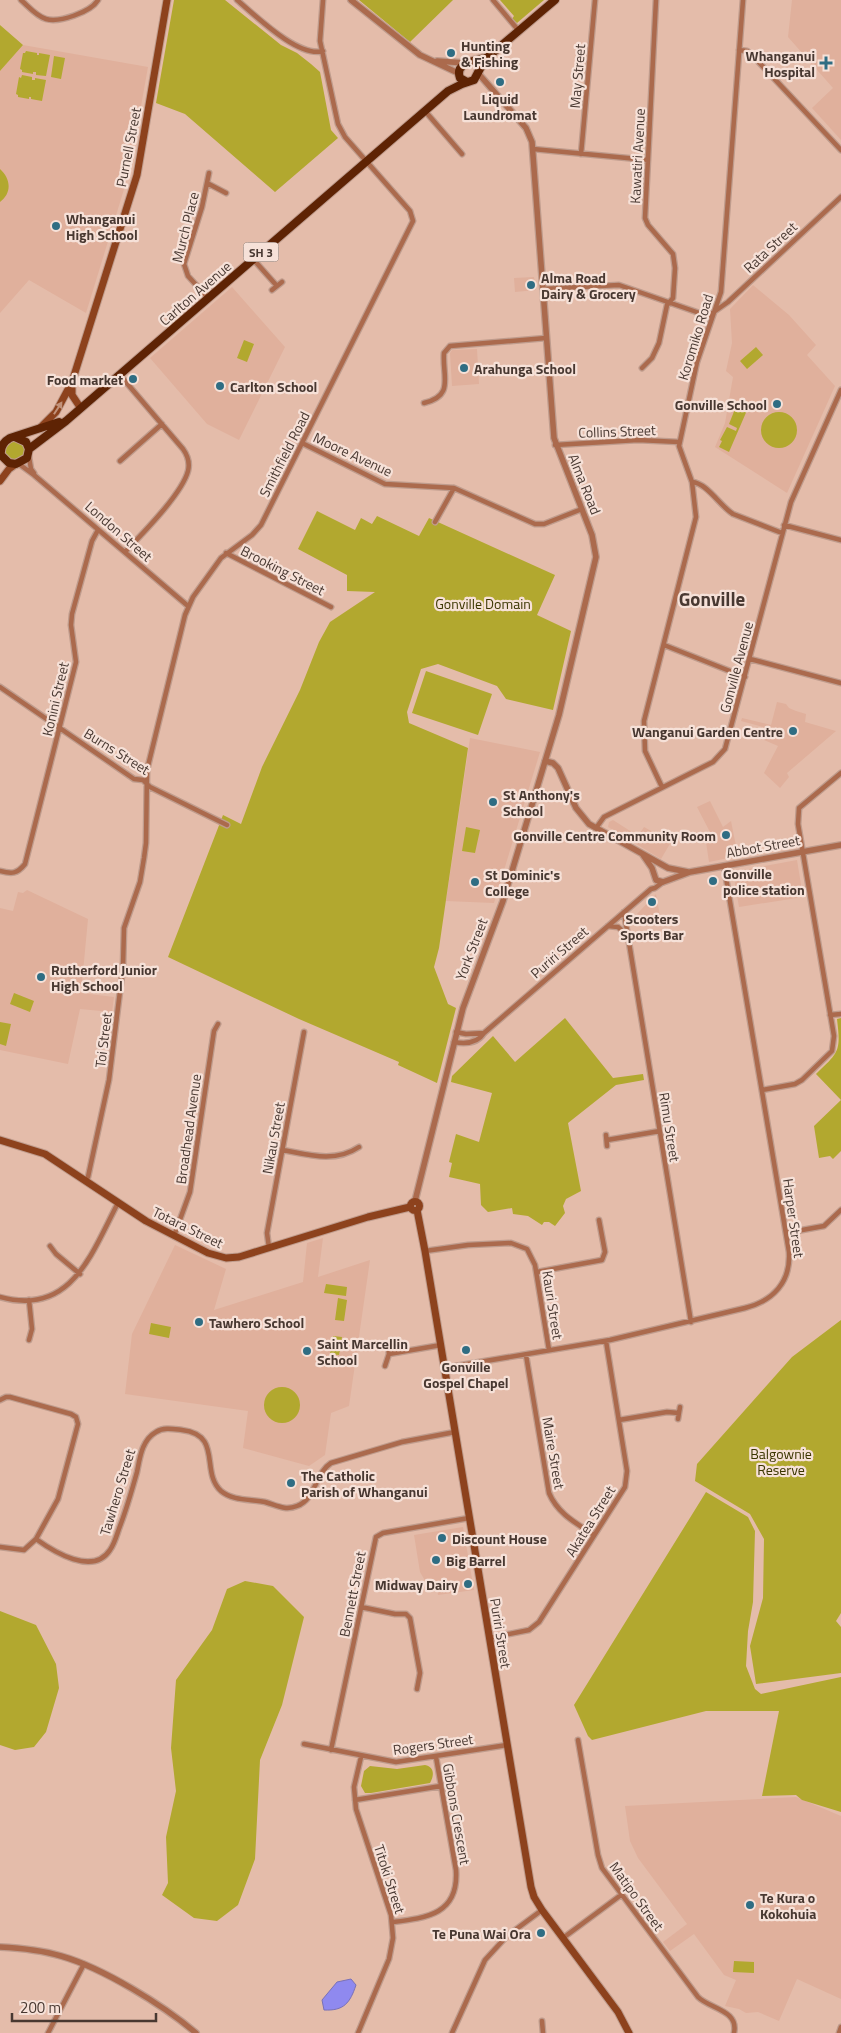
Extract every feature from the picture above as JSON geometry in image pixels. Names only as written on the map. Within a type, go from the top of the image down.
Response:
[{"type":"highway","name":"SH 3","points":[[469,82],[476,78],[489,56],[555,0]]},
{"type":"highway","name":"SH 3","points":[[458,74],[460,67],[489,56]]},
{"type":"highway","points":[[467,63],[475,66],[478,72]]},
{"type":"highway","name":"Carlton Avenue","points":[[448,91],[458,74]]},
{"type":"highway","points":[[458,74],[462,80],[469,82]]},
{"type":"highway","name":"Carlton Avenue","points":[[29,452],[448,91],[469,82]]},
{"type":"highway","name":"Carlton Avenue","points":[[12,437],[38,430],[71,415]]},
{"type":"highway","name":"SH 3","points":[[0,436],[12,437],[26,442],[29,452],[24,461],[18,464]]},
{"type":"highway","points":[[12,437],[3,444],[0,454],[6,461],[18,464]]},
{"type":"main road","name":"Purnell Street","points":[[38,430],[56,412],[72,382],[137,175],[167,0]]},
{"type":"main road","points":[[72,382],[72,395],[80,407]]},
{"type":"main road","points":[[0,481],[9,469],[18,464]]},
{"type":"main road","name":"Totara Street","points":[[0,1140],[45,1154],[146,1221],[215,1256],[226,1258],[239,1257],[368,1217],[414,1206]]},
{"type":"main road","name":"Puriri Street","points":[[414,1206],[425,1251],[531,1887],[534,1897],[542,1910],[624,2021],[629,2033]]},
{"type":"street","points":[[21,0],[42,18],[52,20],[86,11],[92,8],[98,0]]},
{"type":"street","points":[[237,0],[282,37],[304,49],[323,52]]},
{"type":"street","name":"Smithfield Road","points":[[146,783],[188,606],[226,553],[257,530],[413,221],[410,212],[345,137],[338,124],[320,30],[323,0]]},
{"type":"street","points":[[351,0],[420,55],[458,74]]},
{"type":"street","points":[[493,0],[519,31]]},
{"type":"street","name":"May Street","points":[[581,154],[596,0]]},
{"type":"street","name":"Kawatiri Avenue","points":[[642,368],[652,358],[659,343],[667,305],[673,298],[675,262],[673,254],[646,221],[656,0]]},
{"type":"street","name":"Koromiko Road","points":[[662,787],[645,750],[644,721],[695,527],[696,508],[692,482],[680,450],[680,442],[697,362],[719,300],[722,283],[743,0]]},
{"type":"street","points":[[739,50],[746,51],[754,56],[841,150]]},
{"type":"street","points":[[434,61],[467,63]]},
{"type":"street","name":"Alma Road","points":[[478,72],[488,86],[526,128],[531,137],[552,430],[556,445],[595,543],[596,557],[564,693],[545,761]]},
{"type":"street","points":[[469,82],[488,86]]},
{"type":"street","points":[[425,111],[462,154]]},
{"type":"street","points":[[533,149],[648,160]]},
{"type":"street","name":"Murch Place","points":[[208,298],[188,276],[184,264],[202,208],[209,173]]},
{"type":"street","name":"Murch Place","points":[[207,183],[226,193]]},
{"type":"street","name":"Rata Street","points":[[714,313],[841,197]]},
{"type":"street","points":[[253,259],[277,286]]},
{"type":"street","points":[[272,290],[282,282]]},
{"type":"street","points":[[543,289],[619,285],[708,316],[714,313]]},
{"type":"street","points":[[424,403],[432,401],[444,391],[446,382],[444,353],[450,346],[546,338]]},
{"type":"street","points":[[119,374],[186,453],[189,463],[188,473],[166,507],[125,552]]},
{"type":"street","name":"Gonville Avenue","points":[[596,828],[604,817],[713,762],[722,754],[728,742],[784,525],[793,498],[841,390]]},
{"type":"street","points":[[120,460],[162,424]]},
{"type":"street","name":"Collins Street","points":[[556,445],[638,440],[680,442]]},
{"type":"street","name":"Moore Avenue","points":[[302,443],[385,484],[454,488],[537,525],[582,509]]},
{"type":"street","points":[[29,452],[31,469],[34,475]]},
{"type":"street","name":"London Street","points":[[18,464],[34,475],[188,606]]},
{"type":"street","points":[[692,482],[697,482],[733,514],[782,533]]},
{"type":"street","points":[[435,522],[454,488]]},
{"type":"street","points":[[784,525],[841,540]]},
{"type":"street","name":"Konini Street","points":[[0,871],[10,874],[18,872],[25,864],[76,662],[71,625],[72,614],[92,541],[98,530]]},
{"type":"street","name":"Brooking Street","points":[[226,553],[232,558],[331,607]]},
{"type":"street","points":[[664,645],[745,677]]},
{"type":"street","points":[[750,659],[841,683]]},
{"type":"street","name":"Burns Street","points":[[0,687],[134,779],[143,780],[150,787],[227,825]]},
{"type":"street","points":[[545,761],[555,765],[578,812],[596,828],[665,867],[670,876],[664,882],[658,881],[643,855]]},
{"type":"street","name":"York Street","points":[[456,1032],[464,1003],[503,901],[545,761]]},
{"type":"street","points":[[762,1090],[795,1084],[829,1054],[834,1044],[798,824],[799,808],[841,773]]},
{"type":"street","name":"Toi Street","points":[[85,1181],[88,1177],[109,1080],[123,967],[124,928],[140,882],[144,858],[146,843],[146,783]]},
{"type":"street","name":"Abbot Street","points":[[664,882],[690,872],[841,845]]},
{"type":"street","name":"Harper Street","points":[[444,1368],[606,1341],[691,1322],[754,1306],[772,1297],[782,1285],[788,1272],[790,1259],[724,866]]},
{"type":"street","points":[[654,874],[657,867],[665,867]]},
{"type":"street","name":"Abbot Street","points":[[665,867],[690,872]]},
{"type":"street","name":"Puriri Street","points":[[651,889],[654,874]]},
{"type":"street","name":"Puriri Street","points":[[454,1042],[464,1044],[475,1042],[651,889],[664,882]]},
{"type":"street","name":"Rimu Street","points":[[624,912],[691,1322]]},
{"type":"street","points":[[608,926],[622,929],[628,936]]},
{"type":"street","points":[[830,1016],[841,1014]]},
{"type":"street","name":"Broadhead Avenue","points":[[174,1236],[190,1192],[214,1031],[218,1024]]},
{"type":"street","name":"Nikau Street","points":[[269,1248],[268,1233],[304,1032]]},
{"type":"street","points":[[456,1032],[466,1034],[484,1033]]},
{"type":"street","name":"Puriri Street","points":[[414,1206],[456,1032]]},
{"type":"street","points":[[606,1134],[607,1143],[660,1131]]},
{"type":"street","points":[[283,1150],[323,1158],[350,1153],[359,1147]]},
{"type":"street","points":[[0,1297],[12,1300],[29,1300],[46,1296],[62,1289],[80,1274],[118,1203]]},
{"type":"street","points":[[786,1233],[824,1226],[841,1210]]},
{"type":"street","points":[[537,1272],[602,1260],[605,1252],[600,1220]]},
{"type":"street","name":"Kauri Street","points":[[425,1251],[468,1245],[511,1243],[522,1246],[530,1254],[537,1272],[549,1350]]},
{"type":"street","points":[[50,1246],[56,1254],[80,1274]]},
{"type":"street","points":[[29,1300],[32,1329],[29,1340]]},
{"type":"street","name":"Akatea Street","points":[[489,1638],[529,1630],[539,1622],[622,1493],[627,1470],[606,1341]]},
{"type":"street","points":[[385,1366],[389,1354],[388,1345]]},
{"type":"street","points":[[389,1354],[441,1345]]},
{"type":"street","name":"Maire Street","points":[[526,1355],[549,1493],[556,1506],[566,1518],[594,1535]]},
{"type":"street","points":[[0,1400],[10,1397],[71,1414],[78,1420],[78,1428],[58,1499],[36,1539],[24,1550],[0,1547]]},
{"type":"street","points":[[678,1419],[680,1407]]},
{"type":"street","points":[[619,1420],[667,1412],[679,1413]]},
{"type":"street","name":"Tawhero Street","points":[[36,1539],[46,1546],[81,1562],[94,1561],[107,1554],[113,1546],[129,1501],[144,1444],[155,1432],[163,1429],[188,1430],[203,1439],[209,1451],[214,1481],[221,1491],[228,1495],[262,1501],[288,1509],[304,1502],[312,1492],[324,1469],[331,1463],[402,1442],[455,1432]]},
{"type":"street","name":"Bennett Street","points":[[331,1750],[373,1543],[379,1534],[469,1518]]},
{"type":"street","points":[[361,1607],[395,1614],[406,1614],[410,1618],[420,1673],[417,1689]]},
{"type":"street","name":"Matipo Street","points":[[578,1740],[600,1863],[698,1997],[733,2019],[734,2033]]},
{"type":"street","name":"Rogers Street","points":[[304,1744],[361,1757],[396,1762],[507,1745]]},
{"type":"street","name":"Gibbons Crescent","points":[[392,1922],[425,1918],[432,1915],[446,1905],[453,1894],[456,1870],[436,1756]]},
{"type":"street","name":"Titoki Street","points":[[358,2033],[391,1952],[393,1938],[392,1922],[358,1816],[355,1800],[354,1787],[361,1757]]},
{"type":"street","points":[[355,1800],[442,1786]]},
{"type":"street","points":[[563,1938],[622,1895]]},
{"type":"street","points":[[452,2033],[485,1960],[507,1936],[542,1910]]},
{"type":"street","points":[[0,1947],[58,1955],[84,1964],[161,2007],[196,2033]]},
{"type":"street","points":[[48,2033],[84,1964]]},
{"type":"street","points":[[542,2021],[544,2033]]},
{"type":"street","points":[[838,2033],[841,2027]]},
{"type":"shaded area","name":"Whanganui Hospital","points":[[792,0],[841,0],[841,140],[812,108],[833,88],[788,37]]},
{"type":"shaded area","name":"Whanganui High School","points":[[23,45],[148,67],[129,173],[86,313],[29,280],[0,313],[0,71]]},
{"type":"shaded area","points":[[534,277],[536,290],[515,292],[514,278]]},
{"type":"shaded area","name":"Gonville School","points":[[753,285],[789,315],[816,345],[807,355],[835,386],[787,493],[715,447],[725,423],[733,377],[726,371],[732,343],[730,309]]},
{"type":"shaded area","name":"Carlton School","points":[[232,287],[285,347],[239,440],[207,424],[150,358]]},
{"type":"shaded area","name":"Arahunga School","points":[[477,349],[479,384],[452,386],[450,353],[452,350]]},
{"type":"shaded area","points":[[777,702],[786,704],[789,708],[806,714],[805,722],[836,731],[787,773],[789,777],[780,788],[764,773],[778,746],[764,740],[767,728],[741,721],[742,718],[771,725]]},
{"type":"shaded area","name":"St Anthony's School","points":[[470,738],[540,752],[494,903],[446,901]]},
{"type":"shaded area","points":[[710,801],[723,827],[731,821],[738,856],[709,862],[706,842],[712,836],[697,807]]},
{"type":"shaded area","points":[[613,820],[638,836],[644,827],[671,842],[661,859],[608,827],[609,822]]},
{"type":"shaded area","points":[[797,860],[803,897],[739,907],[733,872]]},
{"type":"shaded area","name":"Rutherford Junior High School","points":[[27,890],[88,919],[81,993],[114,997],[112,1012],[80,1009],[68,1064],[0,1050],[0,908],[13,911],[18,892],[23,893]]},
{"type":"shaded area","points":[[656,894],[660,916],[632,921],[632,915],[636,915]]},
{"type":"shaded area","points":[[323,1238],[318,1277],[370,1260],[349,1406],[331,1413],[325,1455],[309,1466],[243,1448],[248,1411],[125,1394],[132,1334],[175,1245],[226,1269],[214,1310],[303,1282],[307,1243]]},
{"type":"shaded area","points":[[463,1527],[474,1590],[438,1595],[436,1582],[427,1584],[420,1572],[414,1535]]},
{"type":"shaded area","name":"Te Kura o Kokohuia","points":[[796,1797],[841,1816],[841,1999],[797,1979],[779,2021],[758,2012],[746,2013],[739,2009],[725,2006],[736,1980],[724,1975],[694,1934],[670,1951],[663,1942],[687,1924],[638,1858],[630,1841],[625,1806]]},
{"type":"shaded area","points":[[351,1979],[356,1985],[349,2001],[337,2009],[324,2010],[322,2000],[337,1982]]},
{"type":"green space","points":[[174,0],[225,0],[281,45],[297,53],[320,72],[331,130],[338,138],[275,192],[185,114],[156,103]]},
{"type":"green space","points":[[359,0],[453,0],[410,42]]},
{"type":"green space","points":[[500,0],[544,0],[517,23],[512,19],[514,16]]},
{"type":"green space","points":[[0,25],[23,45],[0,71]]},
{"type":"green space","points":[[26,51],[37,53],[37,55],[39,53],[50,55],[46,76],[36,75],[36,72],[33,72],[33,74],[22,72],[20,69],[23,53]]},
{"type":"green space","points":[[54,56],[65,58],[61,79],[51,77]]},
{"type":"green space","points":[[22,75],[32,77],[32,80],[35,80],[35,78],[46,80],[42,101],[31,99],[31,97],[29,99],[18,97],[16,94],[19,77],[21,78]]},
{"type":"green space","points":[[0,169],[4,173],[9,186],[7,194],[0,202]]},
{"type":"green space","points":[[244,340],[254,344],[247,362],[237,358]]},
{"type":"green space","points":[[756,347],[763,355],[747,369],[740,361]]},
{"type":"green space","points":[[737,404],[748,408],[729,452],[719,447],[722,441],[720,440],[727,427],[736,431],[737,428],[729,424]]},
{"type":"green space","points":[[779,412],[786,413],[792,417],[796,423],[796,437],[792,443],[786,447],[779,448],[772,447],[766,443],[762,437],[761,430],[762,423],[766,417],[772,413]]},
{"type":"green space","points":[[11,440],[19,440],[25,446],[25,454],[19,460],[11,460],[5,454],[5,446]]},
{"type":"green space","name":"Gonville Domain","points":[[317,511],[355,530],[361,518],[372,524],[377,516],[419,536],[429,518],[555,575],[537,615],[571,631],[553,710],[506,699],[497,686],[438,664],[421,669],[407,712],[409,723],[468,748],[439,948],[434,967],[448,1004],[456,1008],[437,1083],[398,1065],[399,1062],[299,1019],[168,957],[223,815],[241,824],[262,767],[300,690],[319,642],[330,622],[375,592],[347,591],[347,575],[298,549]]},
{"type":"green space","points":[[426,671],[492,694],[478,735],[412,713]]},
{"type":"green space","points":[[466,827],[480,830],[475,853],[462,851]]},
{"type":"green space","points":[[14,993],[34,1001],[30,1012],[10,1004]]},
{"type":"green space","points":[[565,1018],[613,1078],[643,1074],[644,1080],[616,1085],[568,1123],[581,1191],[566,1199],[563,1206],[565,1213],[555,1226],[549,1222],[544,1222],[542,1225],[528,1216],[513,1214],[512,1208],[488,1212],[481,1205],[480,1184],[449,1177],[452,1163],[449,1162],[456,1134],[479,1142],[492,1093],[451,1082],[452,1076],[493,1036],[515,1062]]},
{"type":"green space","points":[[841,1018],[841,1100],[816,1074],[830,1061],[837,1051],[839,1038],[837,1019]]},
{"type":"green space","points":[[0,1022],[11,1024],[6,1046],[0,1044]]},
{"type":"green space","points":[[841,1100],[841,1151],[833,1159],[830,1156],[819,1158],[814,1126]]},
{"type":"green space","points":[[326,1284],[347,1287],[346,1296],[324,1293]]},
{"type":"green space","points":[[338,1298],[347,1300],[344,1321],[335,1320]]},
{"type":"green space","name":"Balgownie Reserve","points":[[841,1320],[841,1613],[836,1621],[841,1627],[841,1673],[756,1684],[750,1646],[763,1598],[764,1539],[750,1514],[695,1481],[697,1464],[792,1357]]},
{"type":"green space","points":[[151,1323],[171,1327],[169,1338],[149,1334]]},
{"type":"green space","points":[[333,1336],[342,1337],[339,1355],[330,1354]]},
{"type":"green space","points":[[282,1387],[289,1388],[295,1392],[299,1398],[299,1412],[295,1418],[289,1422],[282,1423],[275,1422],[269,1418],[265,1412],[264,1405],[265,1398],[269,1392],[275,1388]]},
{"type":"green space","points":[[706,1492],[748,1517],[755,1531],[753,1602],[748,1631],[746,1666],[755,1689],[761,1694],[841,1677],[841,1812],[802,1800],[796,1795],[762,1796],[779,1711],[706,1711],[592,1740],[588,1736],[574,1705]]},
{"type":"green space","points":[[245,1581],[273,1586],[304,1617],[282,1705],[260,1760],[255,1859],[238,1905],[217,1921],[194,1918],[162,1895],[168,1883],[166,1837],[176,1791],[171,1748],[176,1680],[212,1630],[227,1589]]},
{"type":"green space","points":[[0,1611],[36,1625],[56,1664],[59,1688],[46,1732],[34,1747],[15,1750],[0,1745]]},
{"type":"green space","points":[[425,1765],[431,1768],[433,1772],[430,1783],[371,1793],[365,1793],[361,1786],[364,1771],[370,1766],[397,1769]]},
{"type":"green space","points":[[734,1961],[754,1962],[754,1973],[733,1972]]},
{"type":"place","name":"Hunting & Fishing","points":[[451,53]]},
{"type":"place","name":"Whanganui Hospital","points":[[826,63]]},
{"type":"place","name":"Liquid Laundromat","points":[[500,82]]},
{"type":"place","name":"Whanganui High School","points":[[56,226]]},
{"type":"place","name":"Alma Road Dairy & Grocery","points":[[531,285]]},
{"type":"place","name":"Arahunga School","points":[[464,368]]},
{"type":"place","name":"Food market","points":[[133,379]]},
{"type":"place","name":"Carlton School","points":[[220,386]]},
{"type":"place","name":"Gonville School","points":[[777,404]]},
{"type":"place","name":"Wanganui Garden Centre","points":[[793,731]]},
{"type":"place","name":"St Anthony's School","points":[[493,802]]},
{"type":"place","name":"Gonville Centre Community Room","points":[[726,835]]},
{"type":"place","name":"Gonville police station","points":[[713,881]]},
{"type":"place","name":"St Dominic's College","points":[[475,882]]},
{"type":"place","name":"Scooters Sports Bar","points":[[652,902]]},
{"type":"place","name":"Rutherford Junior High School","points":[[41,977]]},
{"type":"place","name":"Tawhero School","points":[[199,1322]]},
{"type":"place","name":"Gonville Gospel Chapel","points":[[466,1350]]},
{"type":"place","name":"Saint Marcellin School","points":[[307,1351]]},
{"type":"place","name":"The Catholic Parish of Whanganui","points":[[291,1483]]},
{"type":"place","name":"Discount House","points":[[442,1538]]},
{"type":"place","name":"Big Barrel","points":[[436,1560]]},
{"type":"place","name":"Midway Dairy","points":[[468,1584]]},
{"type":"place","name":"Te Kura o Kokohuia","points":[[750,1905]]},
{"type":"place","name":"Te Puna Wai Ora","points":[[541,1933]]},
{"type":"district","name":"Gonville","points":[[712,598]]}]
